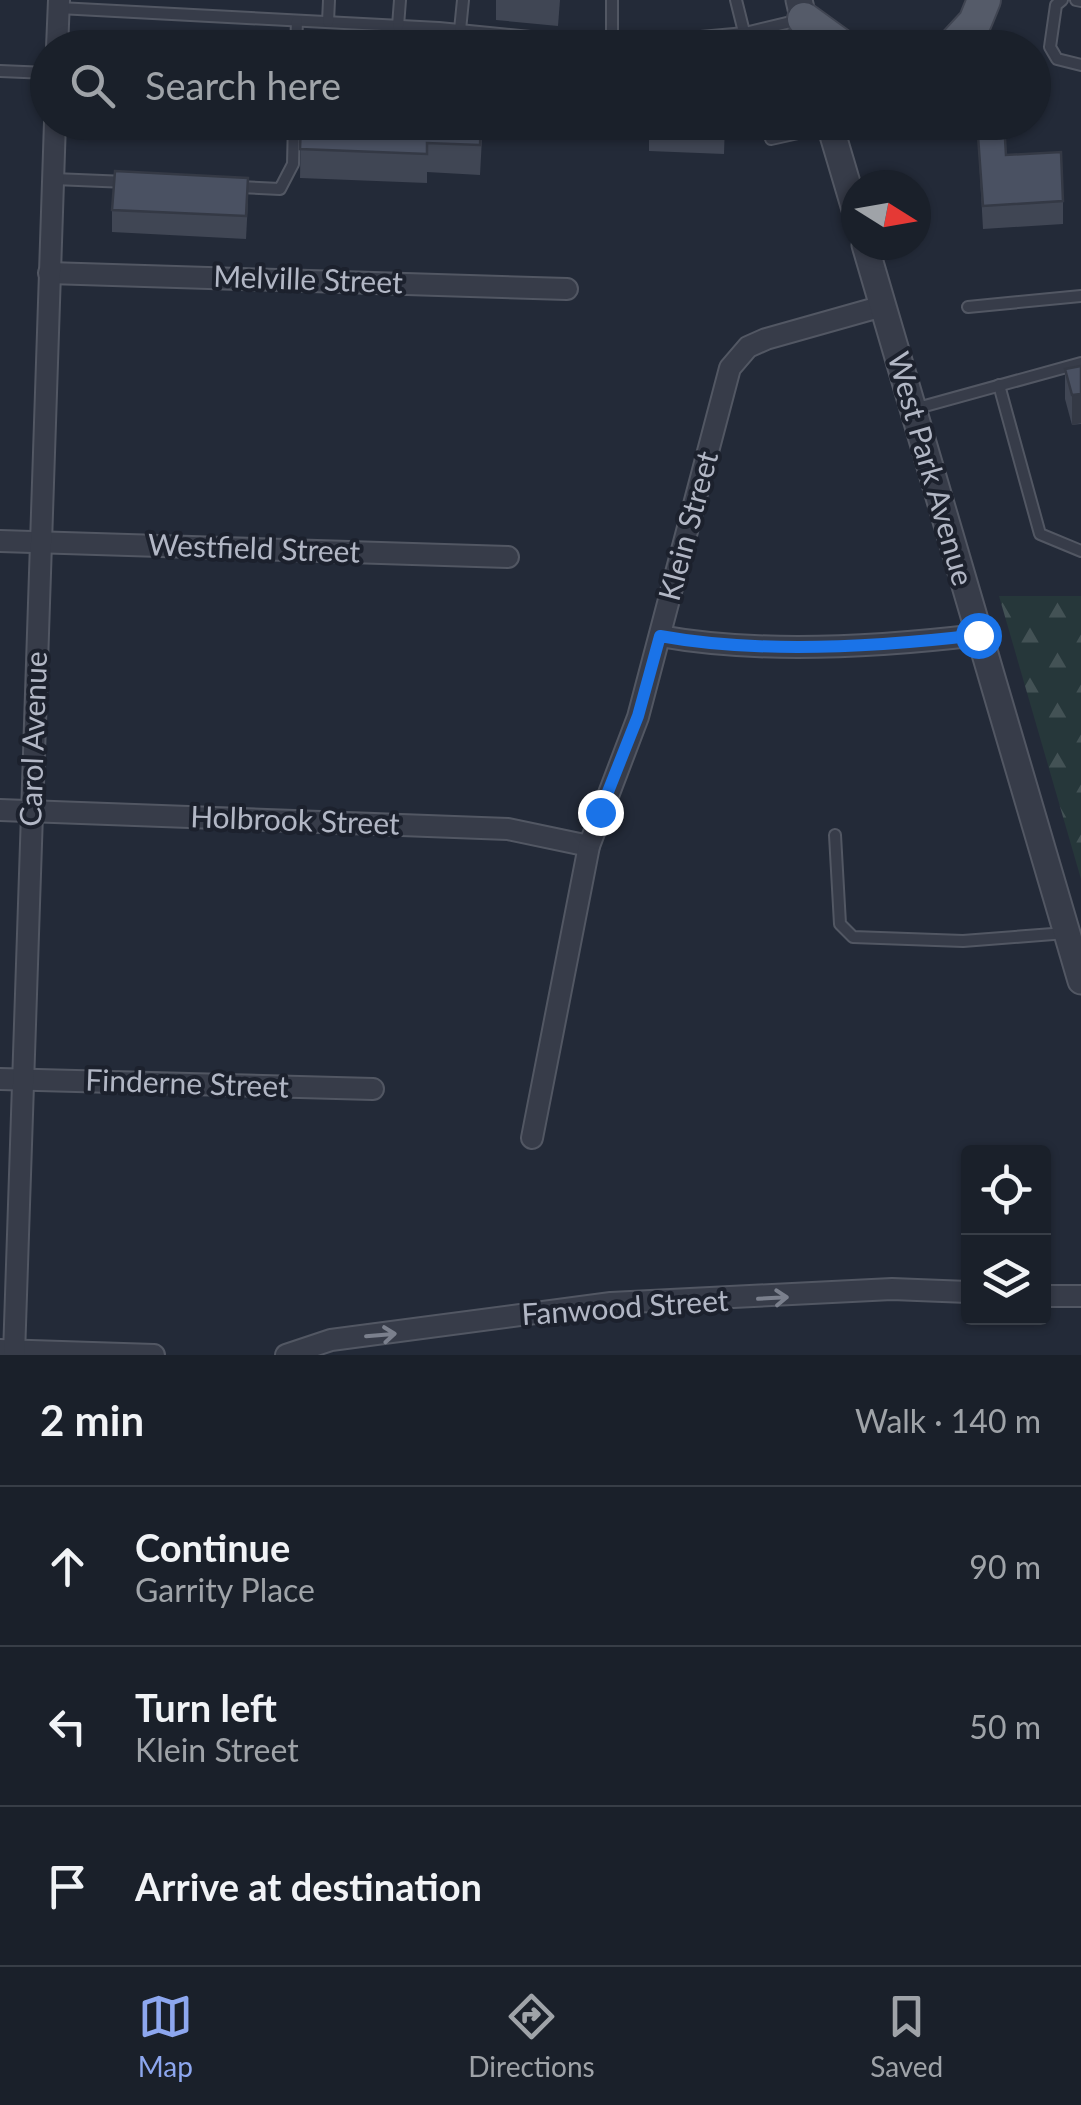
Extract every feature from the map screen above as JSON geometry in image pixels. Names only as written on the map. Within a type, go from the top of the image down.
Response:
[{"type":"main road","points":[[968,30],[984,0]]},
{"type":"street","points":[[57,30],[58,4]]},
{"type":"street","name":"Carol Avenue","points":[[10,1352],[23,1080],[54,140]]},
{"type":"street","points":[[835,140],[843,170]]},
{"type":"street","name":"West Park Avenue","points":[[869,260],[1081,981]]},
{"type":"street","name":"Melville Street","points":[[49,273],[568,289]]},
{"type":"street","name":"Klein Street","points":[[532,1138],[589,846],[638,716],[730,368],[748,347],[766,339],[883,306]]},
{"type":"street","name":"Westfield Street","points":[[0,541],[508,557]]},
{"type":"street","points":[[660,636],[710,645],[920,642],[978,635]]},
{"type":"street","name":"Holbrook Street","points":[[0,810],[508,829],[589,846]]},
{"type":"street","name":"Finderne Street","points":[[0,1079],[373,1089]]},
{"type":"street","name":"Fanwood Street","points":[[286,1355],[331,1340],[611,1303],[892,1289],[961,1292]]},
{"type":"street","points":[[1051,1296],[1081,1296]]},
{"type":"street","points":[[10,1352],[154,1355]]},
{"type":"lane","points":[[207,0],[207,16]]},
{"type":"lane","points":[[328,22],[329,0]]},
{"type":"lane","points":[[398,26],[400,0]]},
{"type":"lane","points":[[58,4],[460,30],[463,0]]},
{"type":"lane","points":[[612,0],[612,30]]},
{"type":"lane","points":[[736,0],[744,30]]},
{"type":"lane","points":[[1051,41],[1056,5],[1062,0]]},
{"type":"lane","points":[[297,21],[297,30]]},
{"type":"lane","points":[[761,30],[804,22]]},
{"type":"lane","points":[[1051,50],[1057,59],[1081,65]]},
{"type":"lane","points":[[0,71],[30,72]]},
{"type":"lane","points":[[224,186],[280,189],[293,164],[294,140]]},
{"type":"lane","points":[[53,178],[148,183]]},
{"type":"lane","points":[[968,307],[1081,296]]},
{"type":"lane","points":[[913,409],[1081,363]]},
{"type":"lane","points":[[999,384],[1040,534],[1081,551]]},
{"type":"lane","points":[[835,835],[840,924],[853,937],[963,941],[1067,933]]},
{"type":"green space","points":[[999,596],[1081,596],[1081,879]]},
{"type":"building","points":[[300,140],[480,140],[480,145],[427,143],[427,154],[300,149]]},
{"type":"building","points":[[978,140],[1005,140],[1006,155],[1061,152],[1063,201],[983,206]]},
{"type":"building","points":[[115,171],[248,178],[246,216],[112,210]]},
{"type":"building","points":[[1081,366],[1081,394],[1072,395],[1065,369]]},
{"type":"route","points":[[600,812],[638,716],[660,636],[710,645],[920,642],[978,635]]}]
